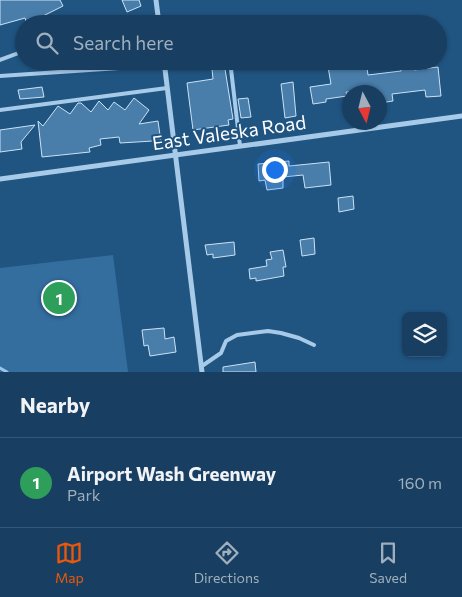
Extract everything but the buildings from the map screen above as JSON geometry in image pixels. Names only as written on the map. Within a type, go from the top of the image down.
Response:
[{"type":"street","points":[[156,0],[158,15]]},
{"type":"street","points":[[165,70],[202,369]]},
{"type":"street","name":"East Valeska Road","points":[[0,179],[462,116]]},
{"type":"lane","points":[[0,60],[15,54]]},
{"type":"lane","points":[[0,76],[76,70]]},
{"type":"lane","points":[[231,70],[240,146]]},
{"type":"lane","points":[[0,110],[167,88]]},
{"type":"lane","points":[[202,369],[220,353],[226,342],[237,335],[268,331],[299,338],[314,345]]},
{"type":"shaded area","points":[[113,255],[128,372],[0,372],[0,268]]},
{"type":"waterway","points":[[0,368],[7,372]]},
{"type":"place","name":"Airport Wash Greenway","points":[[59,298]]}]
